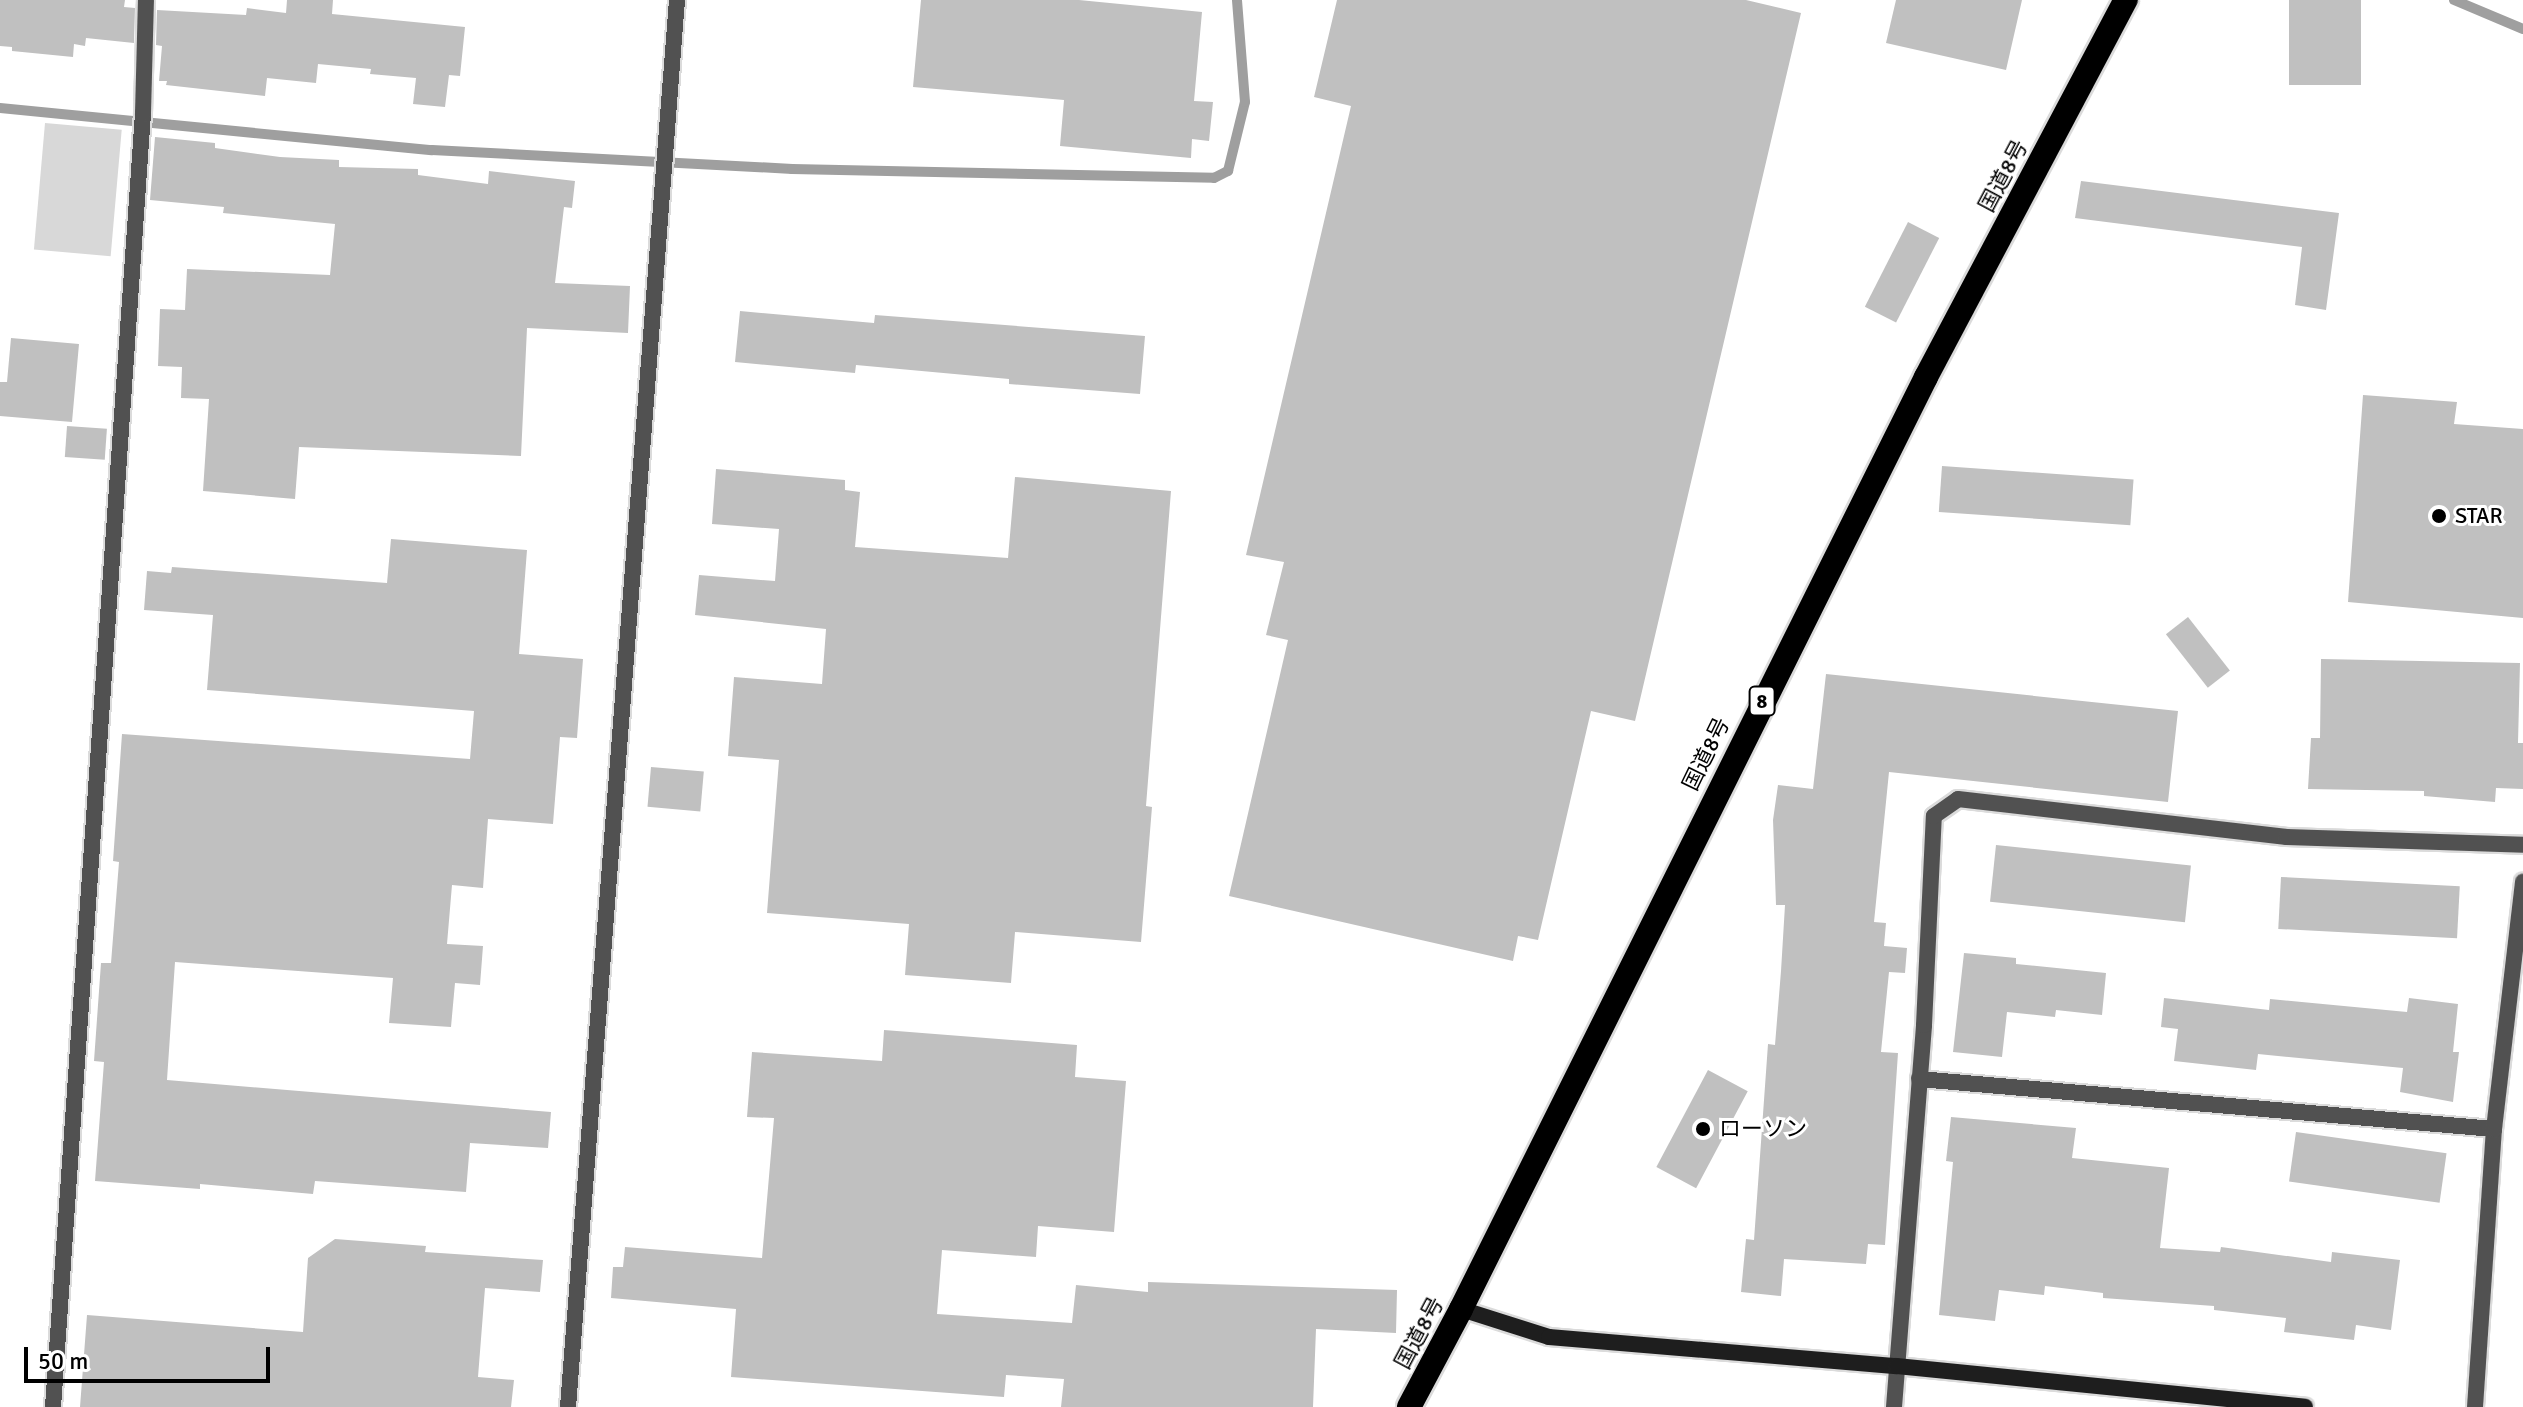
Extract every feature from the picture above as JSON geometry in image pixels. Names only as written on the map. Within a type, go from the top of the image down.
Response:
[{"type":"highway","name":"国道8号","points":[[1409,1407],[1461,1309],[1926,377],[2126,0]]},
{"type":"street","points":[[53,1407],[143,113],[146,0]]},
{"type":"street","points":[[568,1407],[677,0]]},
{"type":"street","points":[[1894,1407],[1919,1079],[1934,816],[1958,799],[2287,837],[2523,845]]},
{"type":"street","points":[[2475,1407],[2494,1129],[2523,882]]},
{"type":"street","points":[[1919,1079],[2494,1129]]},
{"type":"street","points":[[1461,1309],[1549,1337],[1897,1366],[2305,1407]]},
{"type":"shaded area","points":[[45,123],[122,130],[111,256],[34,250]]},
{"type":"building","points":[[0,0],[125,0],[124,7],[135,8],[134,43],[86,38],[85,46],[74,44],[73,57],[12,51],[12,47],[0,46]]},
{"type":"building","points":[[287,0],[333,0],[332,14],[465,27],[460,76],[449,75],[445,107],[413,104],[416,78],[370,74],[371,69],[318,64],[316,83],[267,78],[265,96],[166,85],[167,81],[159,81],[162,46],[156,45],[157,10],[246,15],[247,8],[286,13]]},
{"type":"building","points":[[921,0],[1079,0],[1202,12],[1194,101],[1213,102],[1209,141],[1192,139],[1191,158],[1060,146],[1064,100],[913,87]]},
{"type":"building","points":[[1337,0],[1746,0],[1801,13],[1635,721],[1591,711],[1538,940],[1518,936],[1513,961],[1229,896],[1288,640],[1266,635],[1284,562],[1246,555],[1351,106],[1314,97]]},
{"type":"building","points":[[1896,0],[2022,0],[2006,70],[1886,43]]},
{"type":"building","points":[[2289,0],[2361,0],[2361,85],[2289,85]]},
{"type":"building","points":[[155,137],[215,143],[215,148],[280,157],[339,160],[339,167],[418,169],[418,175],[488,184],[489,171],[575,181],[572,208],[564,207],[555,283],[630,286],[628,333],[527,328],[521,456],[299,447],[295,499],[203,491],[209,399],[181,398],[182,367],[158,366],[160,309],[185,310],[187,269],[330,275],[335,224],[223,213],[224,207],[150,200]]},
{"type":"building","points":[[2081,181],[2339,213],[2326,310],[2295,305],[2302,247],[2075,218]]},
{"type":"building","points":[[1908,222],[1939,238],[1896,323],[1865,307]]},
{"type":"building","points":[[740,311],[874,323],[875,315],[1145,336],[1140,394],[1009,384],[1009,379],[856,365],[855,373],[735,362]]},
{"type":"building","points":[[11,338],[79,344],[72,422],[0,416],[0,382],[7,382]]},
{"type":"building","name":"STAR","points":[[2363,395],[2457,402],[2454,424],[2523,429],[2523,618],[2348,602]]},
{"type":"building","points":[[67,426],[107,429],[105,460],[65,457]]},
{"type":"building","points":[[1942,466],[2134,479],[2130,525],[1939,512]]},
{"type":"building","points":[[716,469],[845,480],[845,490],[860,492],[855,547],[1008,558],[1015,477],[1171,491],[1146,806],[1152,807],[1141,942],[1015,932],[1011,983],[905,975],[909,924],[767,913],[779,760],[728,756],[734,677],[822,684],[826,629],[695,615],[699,575],[775,581],[779,529],[712,524]]},
{"type":"building","points":[[391,539],[527,550],[519,654],[583,659],[577,738],[560,737],[553,824],[488,819],[483,888],[452,885],[447,944],[483,946],[480,985],[455,983],[451,1027],[389,1023],[393,978],[175,962],[167,1080],[551,1112],[548,1148],[470,1143],[466,1192],[315,1181],[313,1194],[200,1184],[200,1189],[95,1181],[104,1062],[94,1061],[101,963],[111,963],[119,862],[113,861],[122,734],[470,759],[474,711],[207,690],[213,615],[144,610],[147,571],[171,573],[172,567],[387,583]]},
{"type":"building","points":[[2188,617],[2230,671],[2208,688],[2166,634]]},
{"type":"building","points":[[2321,659],[2520,663],[2518,743],[2523,743],[2523,789],[2496,788],[2495,802],[2424,796],[2424,791],[2308,789],[2311,738],[2320,738]]},
{"type":"building","points":[[1826,674],[2178,711],[2168,802],[1889,772],[1874,922],[1886,923],[1884,946],[1907,948],[1905,973],[1889,972],[1881,1052],[1898,1053],[1885,1245],[1868,1244],[1866,1264],[1784,1259],[1781,1296],[1741,1292],[1746,1239],[1754,1240],[1768,1044],[1775,1045],[1781,971],[1785,905],[1776,905],[1773,820],[1778,785],[1813,789]]},
{"type":"building","points":[[651,767],[704,772],[700,811],[648,807]]},
{"type":"building","points":[[1996,845],[2191,865],[2185,922],[1990,902]]},
{"type":"building","points":[[2281,877],[2460,886],[2457,938],[2278,929]]},
{"type":"building","points":[[1964,953],[2016,958],[2016,964],[2106,973],[2102,1015],[2056,1010],[2055,1017],[2007,1012],[2002,1057],[1953,1052]]},
{"type":"building","points":[[2164,998],[2269,1010],[2270,999],[2407,1012],[2409,998],[2458,1004],[2453,1052],[2459,1052],[2453,1102],[2400,1092],[2403,1068],[2258,1054],[2256,1070],[2174,1061],[2178,1029],[2161,1027]]},
{"type":"building","points":[[884,1030],[1077,1045],[1075,1077],[1126,1081],[1114,1232],[1038,1226],[1036,1257],[942,1250],[937,1314],[1072,1323],[1076,1285],[1148,1292],[1148,1282],[1397,1290],[1396,1333],[1316,1329],[1313,1407],[1061,1407],[1064,1379],[1006,1375],[1004,1397],[731,1377],[736,1309],[611,1298],[613,1267],[623,1267],[625,1247],[762,1258],[774,1118],[747,1117],[752,1052],[882,1061]]},
{"type":"building","name":"ローソン","points":[[1708,1070],[1748,1091],[1696,1188],[1656,1167]]},
{"type":"building","points":[[1951,1117],[2076,1128],[2072,1158],[2169,1168],[2160,1248],[2220,1252],[2221,1247],[2331,1262],[2332,1252],[2400,1260],[2391,1330],[2356,1325],[2354,1340],[2284,1332],[2286,1318],[2214,1310],[2214,1306],[2103,1298],[2103,1293],[2045,1286],[2044,1295],[1999,1290],[1995,1321],[1939,1315],[1953,1162],[1946,1161]]},
{"type":"building","points":[[2296,1132],[2447,1153],[2440,1203],[2289,1182]]},
{"type":"building","points":[[335,1239],[426,1246],[425,1252],[543,1260],[540,1292],[485,1288],[478,1377],[514,1380],[511,1407],[80,1407],[87,1315],[303,1332],[308,1258]]},
{"type":"waterway","points":[[0,108],[432,150],[792,169],[1214,178],[1228,171],[1245,102],[1237,0]]},
{"type":"waterway","points":[[2454,0],[2523,29]]},
{"type":"place","name":"STAR","points":[[2439,516]]},
{"type":"place","name":"ローソン","points":[[1703,1129]]}]
